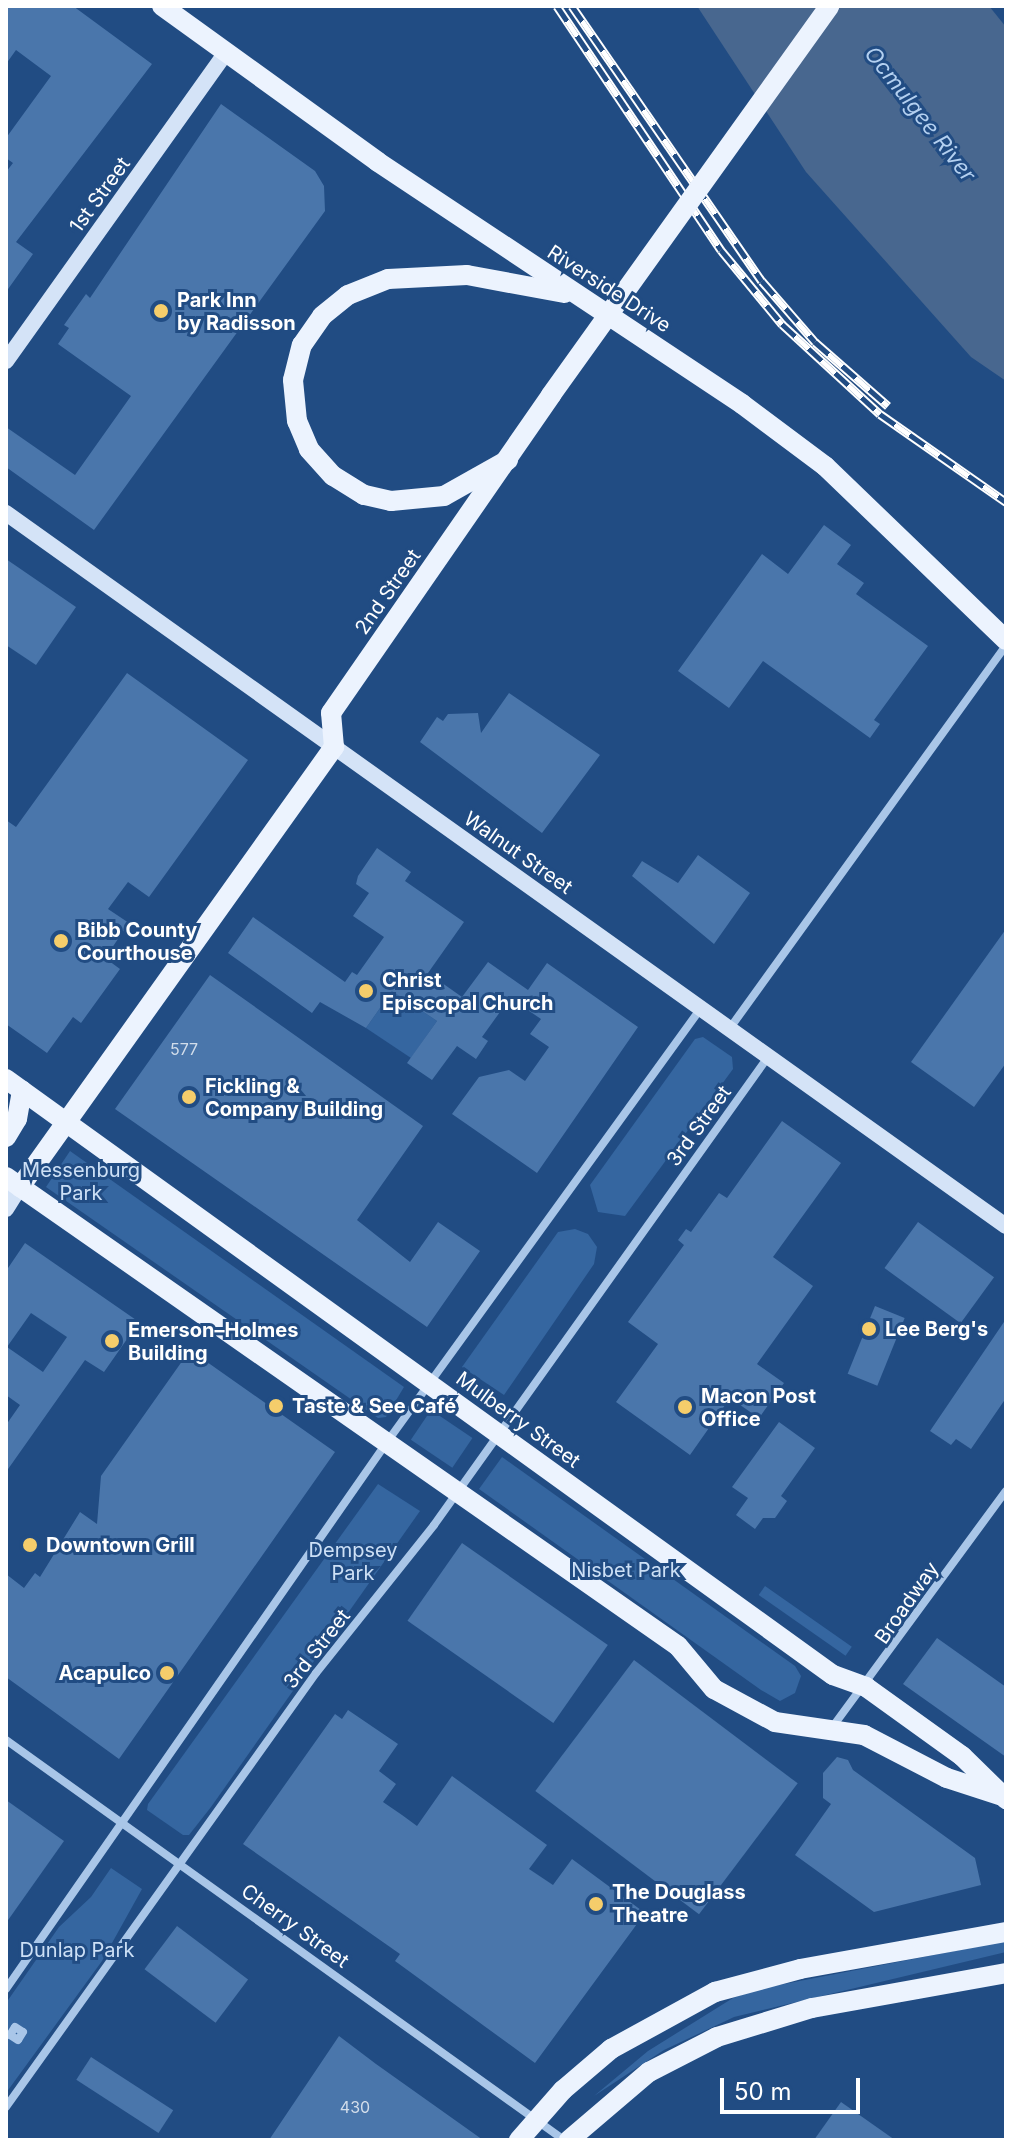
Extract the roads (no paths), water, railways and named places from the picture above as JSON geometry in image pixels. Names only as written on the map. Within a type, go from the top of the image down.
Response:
[{"type":"main road","name":"Riverside Drive","points":[[162,6],[570,294],[742,404],[825,466],[1006,640]]},
{"type":"main road","name":"2nd Street","points":[[334,747],[331,713],[512,458],[551,395],[829,6]]},
{"type":"main road","points":[[512,458],[444,496],[391,501],[364,495],[333,476],[309,449],[297,421],[293,380],[302,345],[322,316],[348,295],[388,279],[467,275],[570,294]]},
{"type":"main road","points":[[13,1182],[67,1122],[334,747]]},
{"type":"main road","points":[[6,1137],[17,1119],[14,1085]]},
{"type":"main road","name":"Mulberry Street","points":[[14,1085],[371,1346],[432,1383],[443,1398],[500,1434],[833,1675],[866,1687],[962,1756],[1004,1798]]},
{"type":"main road","name":"Mulberry Street","points":[[13,1182],[678,1646],[714,1689],[775,1722],[864,1735],[947,1778],[1004,1798]]},
{"type":"main road","points":[[519,2140],[535,2120],[611,2049],[715,1992],[800,1969],[1006,1932]]},
{"type":"main road","points":[[566,2140],[649,2072],[717,2037],[812,2008],[1006,1973]]},
{"type":"street","name":"1st Street","points":[[6,361],[226,53]]},
{"type":"street","name":"Walnut Street","points":[[6,513],[1006,1226]]},
{"type":"street","points":[[730,1028],[1006,646]]},
{"type":"street","points":[[6,1989],[120,1821],[175,1752],[387,1442],[701,1007]]},
{"type":"street","name":"3rd Street","points":[[6,2107],[316,1673],[500,1434],[768,1057]]},
{"type":"street","points":[[6,1209],[13,1182]]},
{"type":"street","name":"Broadway","points":[[830,1731],[866,1687],[1006,1491]]},
{"type":"street","name":"Cherry Street","points":[[6,1740],[566,2140]]},
{"type":"water","name":"Ocmulgee River","points":[[697,6],[989,6],[1006,27],[1006,381],[971,357],[806,172]]},
{"type":"railway","points":[[557,6],[721,250],[782,324],[880,414],[1006,502]]},
{"type":"railway","points":[[572,6],[762,281],[815,342],[888,406]]},
{"type":"place","name":"Park Inn by Radisson","points":[[161,311]]},
{"type":"place","name":"Bibb County Courthouse","points":[[61,941]]},
{"type":"place","name":"Christ Episcopal Church","points":[[366,991]]},
{"type":"place","name":"Fickling & Company Building","points":[[189,1097]]},
{"type":"place","name":"Lee Berg's","points":[[869,1329]]},
{"type":"place","name":"Emerson–Holmes Building","points":[[112,1341]]},
{"type":"place","name":"Taste & See Café","points":[[276,1406]]},
{"type":"place","name":"Macon Post Office","points":[[685,1407]]},
{"type":"place","name":"Downtown Grill","points":[[30,1545]]},
{"type":"place","name":"Acapulco","points":[[167,1673]]},
{"type":"place","name":"The Douglass Theatre","points":[[596,1904]]},
{"type":"park label","name":"Messenburg Park","points":[[81,1182]]},
{"type":"park label","name":"Dempsey Park","points":[[353,1562]]},
{"type":"park label","name":"Nisbet Park","points":[[626,1570]]},
{"type":"park label","name":"Dunlap Park","points":[[77,1950]]}]
